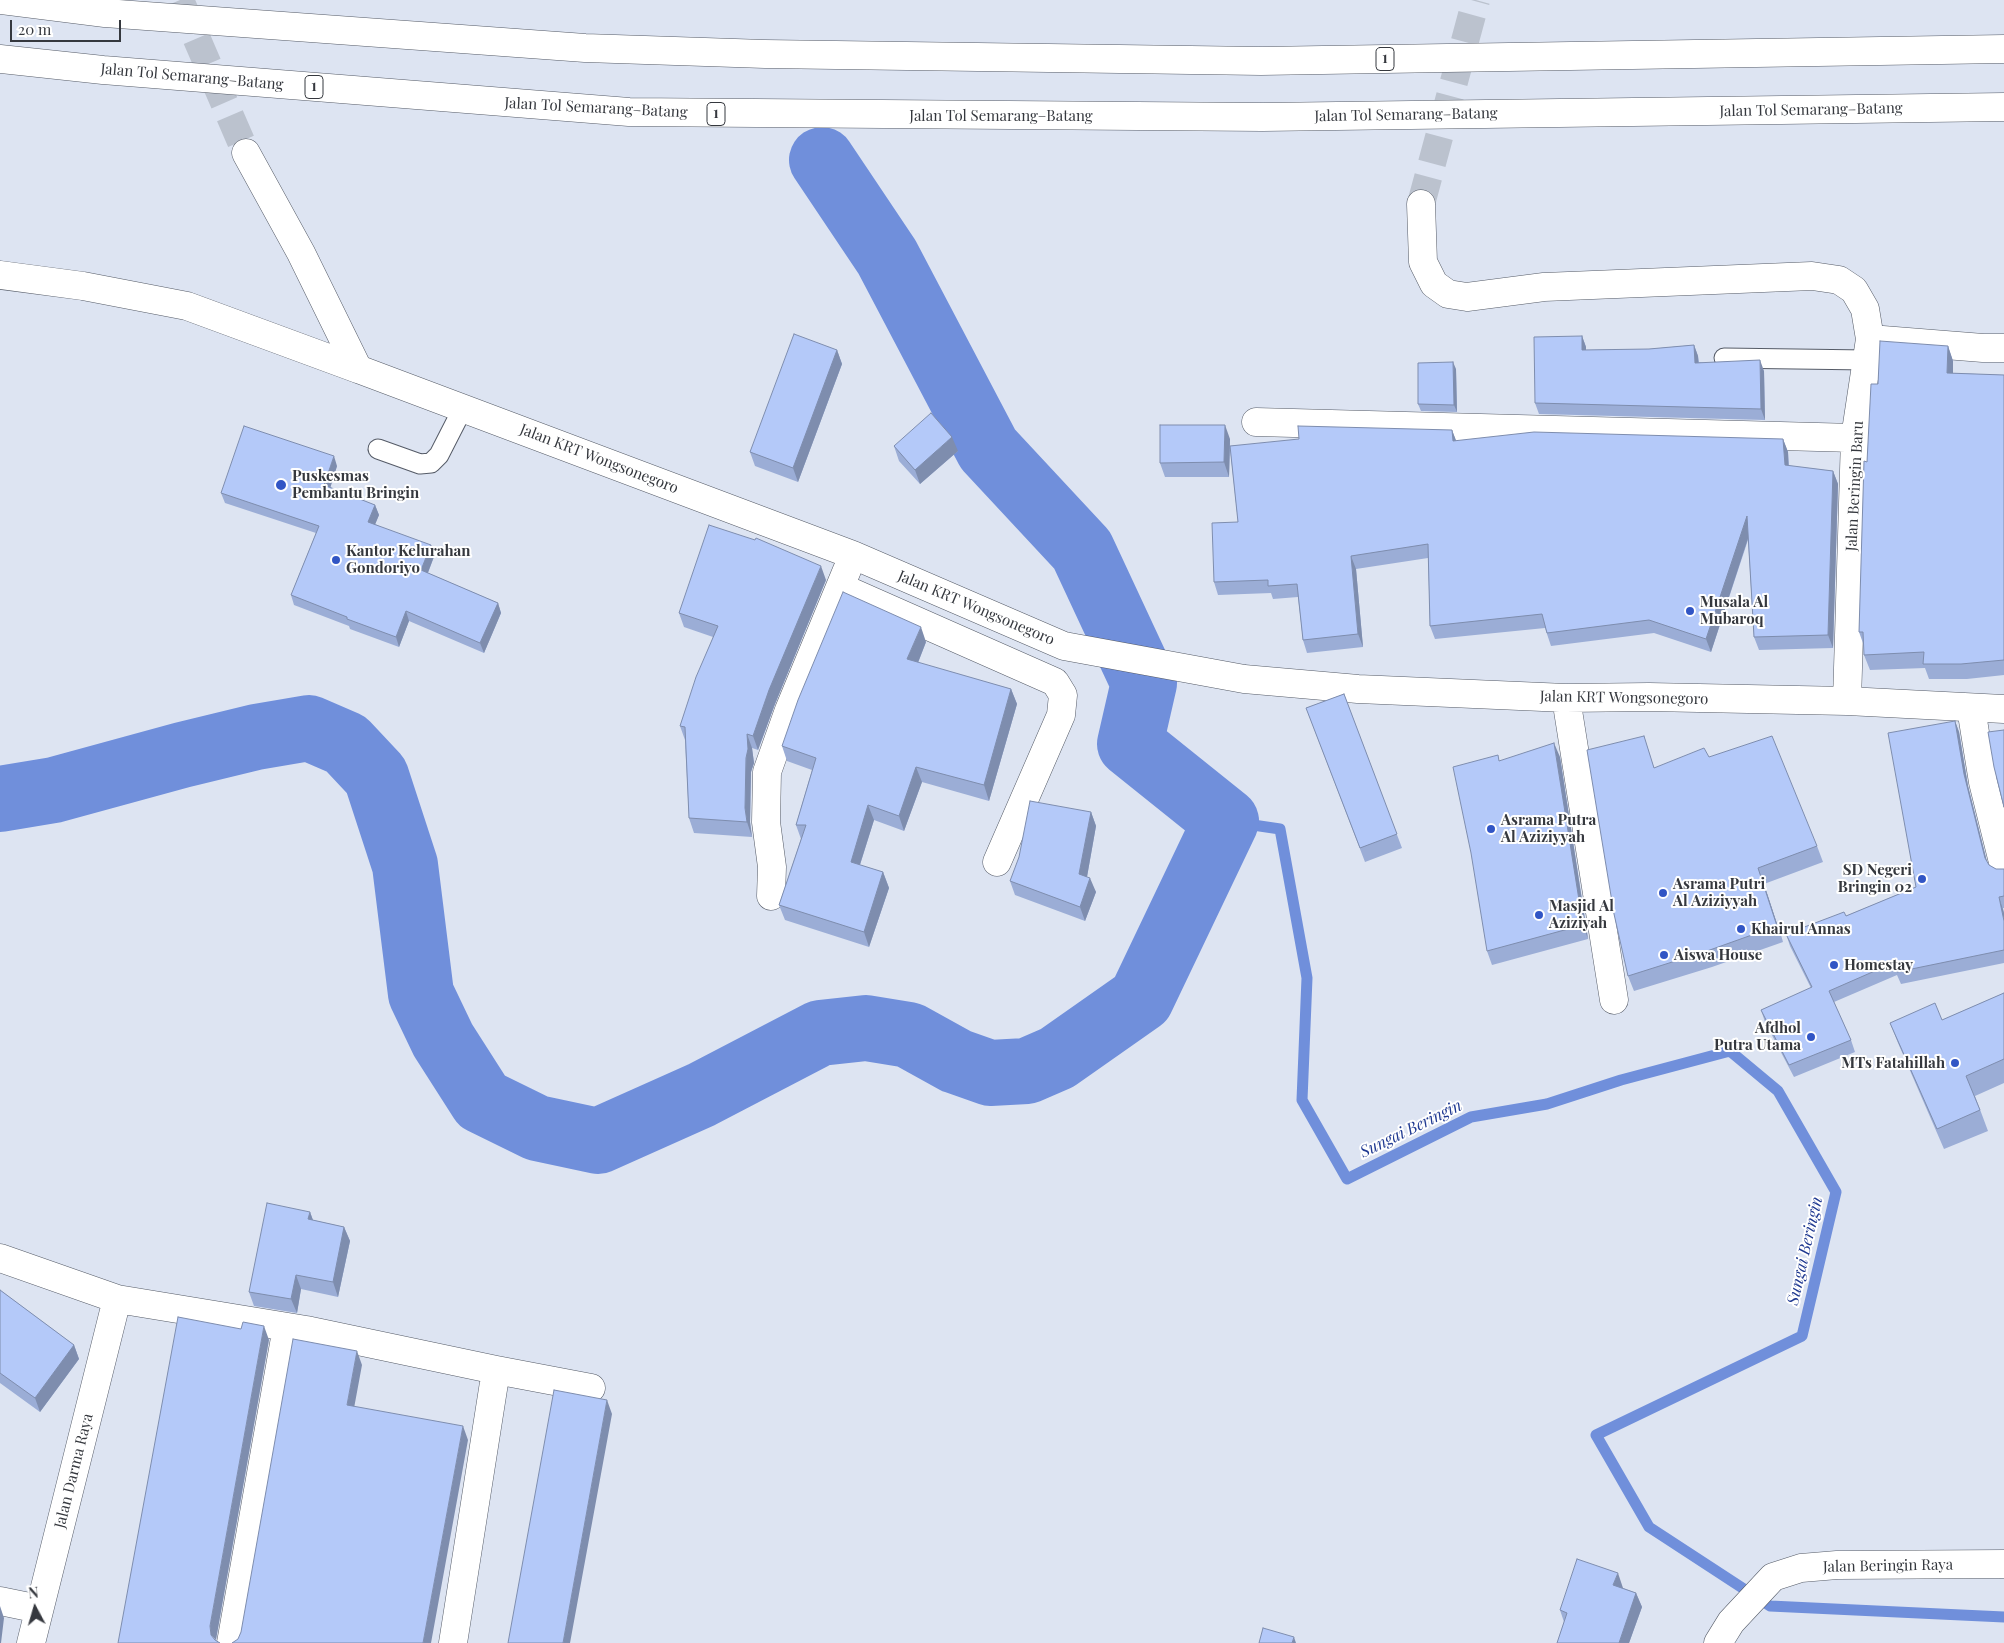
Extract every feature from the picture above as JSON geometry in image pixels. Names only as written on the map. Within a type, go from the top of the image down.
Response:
[{"type":"main road","name":"1","points":[[0,0],[106,13],[585,48],[765,54],[1261,61],[2004,49]]},
{"type":"main road","name":"Jalan Tol Semarang–Batang","points":[[0,59],[103,70],[629,112],[802,115],[1263,117],[2004,107]]},
{"type":"main road","points":[[246,153],[302,253],[358,369]]},
{"type":"main road","name":"Jalan Beringin Baru","points":[[1420,204],[1424,262],[1434,284],[1448,294],[1467,297],[1544,287],[1812,276],[1839,280],[1854,290],[1865,309],[1868,350],[1855,438],[1847,701]]},
{"type":"main road","name":"Jalan KRT Wongsonegoro","points":[[0,275],[83,286],[187,306],[853,555],[1064,646],[1244,679],[1358,689],[1566,698],[1847,701],[2004,709]]},
{"type":"main road","points":[[1868,350],[2004,348]]},
{"type":"main road","points":[[1256,422],[1855,438]]},
{"type":"main road","points":[[770,896],[772,867],[766,822],[768,772],[789,710],[853,555]]},
{"type":"main road","points":[[840,587],[1055,682],[1063,695],[1061,715],[997,862]]},
{"type":"main road","points":[[1566,698],[1614,1000]]},
{"type":"main road","points":[[1971,708],[1983,782],[2004,866]]},
{"type":"main road","points":[[0,1258],[118,1299],[287,1327],[591,1388]]},
{"type":"main road","name":"Jalan Darma Raya","points":[[31,1643],[118,1299]]},
{"type":"main road","points":[[231,1643],[287,1327]]},
{"type":"main road","points":[[453,1643],[496,1370]]},
{"type":"main road","name":"Jalan Beringin Raya","points":[[1724,1632],[1773,1577],[1801,1568],[1837,1565],[2004,1564]]},
{"type":"main road","points":[[0,1601],[39,1609]]},
{"type":"lane","points":[[1724,358],[1868,350]]},
{"type":"lane","points":[[378,449],[420,464],[430,463],[439,455],[463,408]]},
{"type":"building","points":[[794,334],[837,350],[793,468],[750,452]]},
{"type":"building","points":[[1582,336],[1582,350],[1649,349],[1694,345],[1695,363],[1760,360],[1761,409],[1535,403],[1534,337]]},
{"type":"building","points":[[1880,341],[1948,346],[1947,373],[2004,375],[2004,660],[1961,664],[1923,664],[1924,652],[1864,655],[1863,632],[1859,632],[1864,461],[1867,462],[1871,384],[1878,384]]},
{"type":"building","points":[[1453,362],[1454,405],[1418,404],[1418,363]]},
{"type":"building","points":[[931,413],[952,437],[915,470],[894,446]]},
{"type":"building","points":[[1160,425],[1225,425],[1224,462],[1160,463]]},
{"type":"building","points":[[244,426],[334,456],[324,485],[375,505],[368,522],[431,545],[421,570],[498,603],[480,643],[406,611],[396,637],[291,595],[319,526],[221,493]]},
{"type":"building","points":[[1298,426],[1452,430],[1453,441],[1534,432],[1783,439],[1785,465],[1833,471],[1828,635],[1754,637],[1747,516],[1706,639],[1649,620],[1547,633],[1542,614],[1430,626],[1428,544],[1351,556],[1358,634],[1303,640],[1297,584],[1268,586],[1268,580],[1214,582],[1212,523],[1238,522],[1230,446],[1299,439]]},
{"type":"building","points":[[709,525],[755,540],[756,538],[821,566],[769,690],[753,736],[747,734],[745,808],[747,822],[689,818],[685,727],[680,726],[696,677],[718,626],[679,613]]},
{"type":"building","points":[[843,592],[921,627],[907,659],[1011,689],[984,785],[916,767],[899,816],[868,805],[851,862],[883,872],[864,932],[779,905],[806,825],[796,825],[816,758],[782,746],[798,700]]},
{"type":"building","points":[[1344,694],[1397,834],[1360,848],[1306,708]]},
{"type":"building","points":[[1955,721],[1964,774],[1985,858],[1989,865],[1996,869],[2004,869],[2004,896],[1999,897],[2004,921],[2004,950],[1897,972],[1893,963],[1829,991],[1851,1040],[1789,1065],[1761,1010],[1812,987],[1786,934],[1844,912],[1846,916],[1916,887],[1888,733]]},
{"type":"building","points":[[2004,730],[2004,807],[1988,732]]},
{"type":"building","points":[[1644,736],[1654,768],[1704,748],[1709,757],[1772,736],[1817,846],[1758,868],[1777,926],[1628,976],[1614,914],[1587,750]]},
{"type":"building","points":[[1554,743],[1583,925],[1487,951],[1471,853],[1453,767],[1498,755],[1499,761]]},
{"type":"building","points":[[1030,801],[1091,812],[1079,874],[1090,878],[1080,907],[1010,881],[1019,857]]},
{"type":"building","name":"MTs Fatahillah","points":[[2004,993],[2004,1059],[1966,1076],[1980,1110],[1937,1129],[1890,1023],[1935,1003],[1942,1020]]},
{"type":"building","points":[[267,1203],[310,1212],[308,1219],[344,1227],[333,1282],[296,1275],[291,1299],[249,1292]]},
{"type":"building","points":[[0,1290],[74,1345],[35,1398],[0,1373]]},
{"type":"building","points":[[178,1317],[241,1329],[243,1322],[264,1326],[210,1626],[211,1635],[220,1643],[118,1643]]},
{"type":"building","points":[[293,1339],[357,1351],[347,1405],[463,1426],[423,1643],[232,1643],[238,1639],[241,1632]]},
{"type":"building","points":[[554,1390],[607,1400],[563,1643],[508,1643]]},
{"type":"building","points":[[1577,1559],[1618,1573],[1613,1585],[1636,1593],[1619,1643],[1557,1643],[1567,1613],[1560,1610]]},
{"type":"building","points":[[1263,1628],[1294,1637],[1292,1643],[1259,1643]]},
{"type":"waterway","points":[[0,799],[54,790],[256,737],[309,728],[346,744],[376,776],[405,865],[421,994],[443,1040],[482,1101],[537,1128],[598,1141],[701,1095],[820,1033],[866,1028],[909,1035],[956,1061],[990,1073],[1027,1071],[1057,1058],[1141,999],[1226,821],[1130,744],[1144,683],[1082,550],[988,449],[887,257],[822,160]]},
{"type":"waterway","name":"Sungai Beringin","points":[[1226,821],[1280,829],[1307,978],[1302,1100],[1347,1179],[1471,1117],[1547,1104],[1621,1080],[1730,1051],[1778,1091],[1836,1192],[1802,1336],[1596,1435],[1649,1527],[1770,1606],[2004,1617]]},
{"type":"tunnel","points":[[180,0],[246,153]]},
{"type":"tunnel","points":[[1421,204],[1476,0]]},
{"type":"place","name":"Puskesmas Pembantu Bringin","points":[[281,485]]},
{"type":"place","name":"Kantor Kelurahan Gondoriyo","points":[[336,560]]},
{"type":"place","name":"Musala Al Mubaroq","points":[[1690,611]]},
{"type":"place","name":"Asrama Putra Al Aziziyyah","points":[[1491,829]]},
{"type":"place","name":"SD Negeri Bringin 02","points":[[1922,879]]},
{"type":"place","name":"Asrama Putri Al Aziziyyah","points":[[1663,893]]},
{"type":"place","name":"Masjid Al Aziziyah","points":[[1539,915]]},
{"type":"place","name":"Khairul Annas","points":[[1741,929]]},
{"type":"place","name":"Aiswa House","points":[[1664,955]]},
{"type":"place","name":"Homestay","points":[[1834,965]]},
{"type":"place","name":"Afdhol Putra Utama","points":[[1811,1037]]},
{"type":"place","name":"MTs Fatahillah","points":[[1955,1063]]}]
